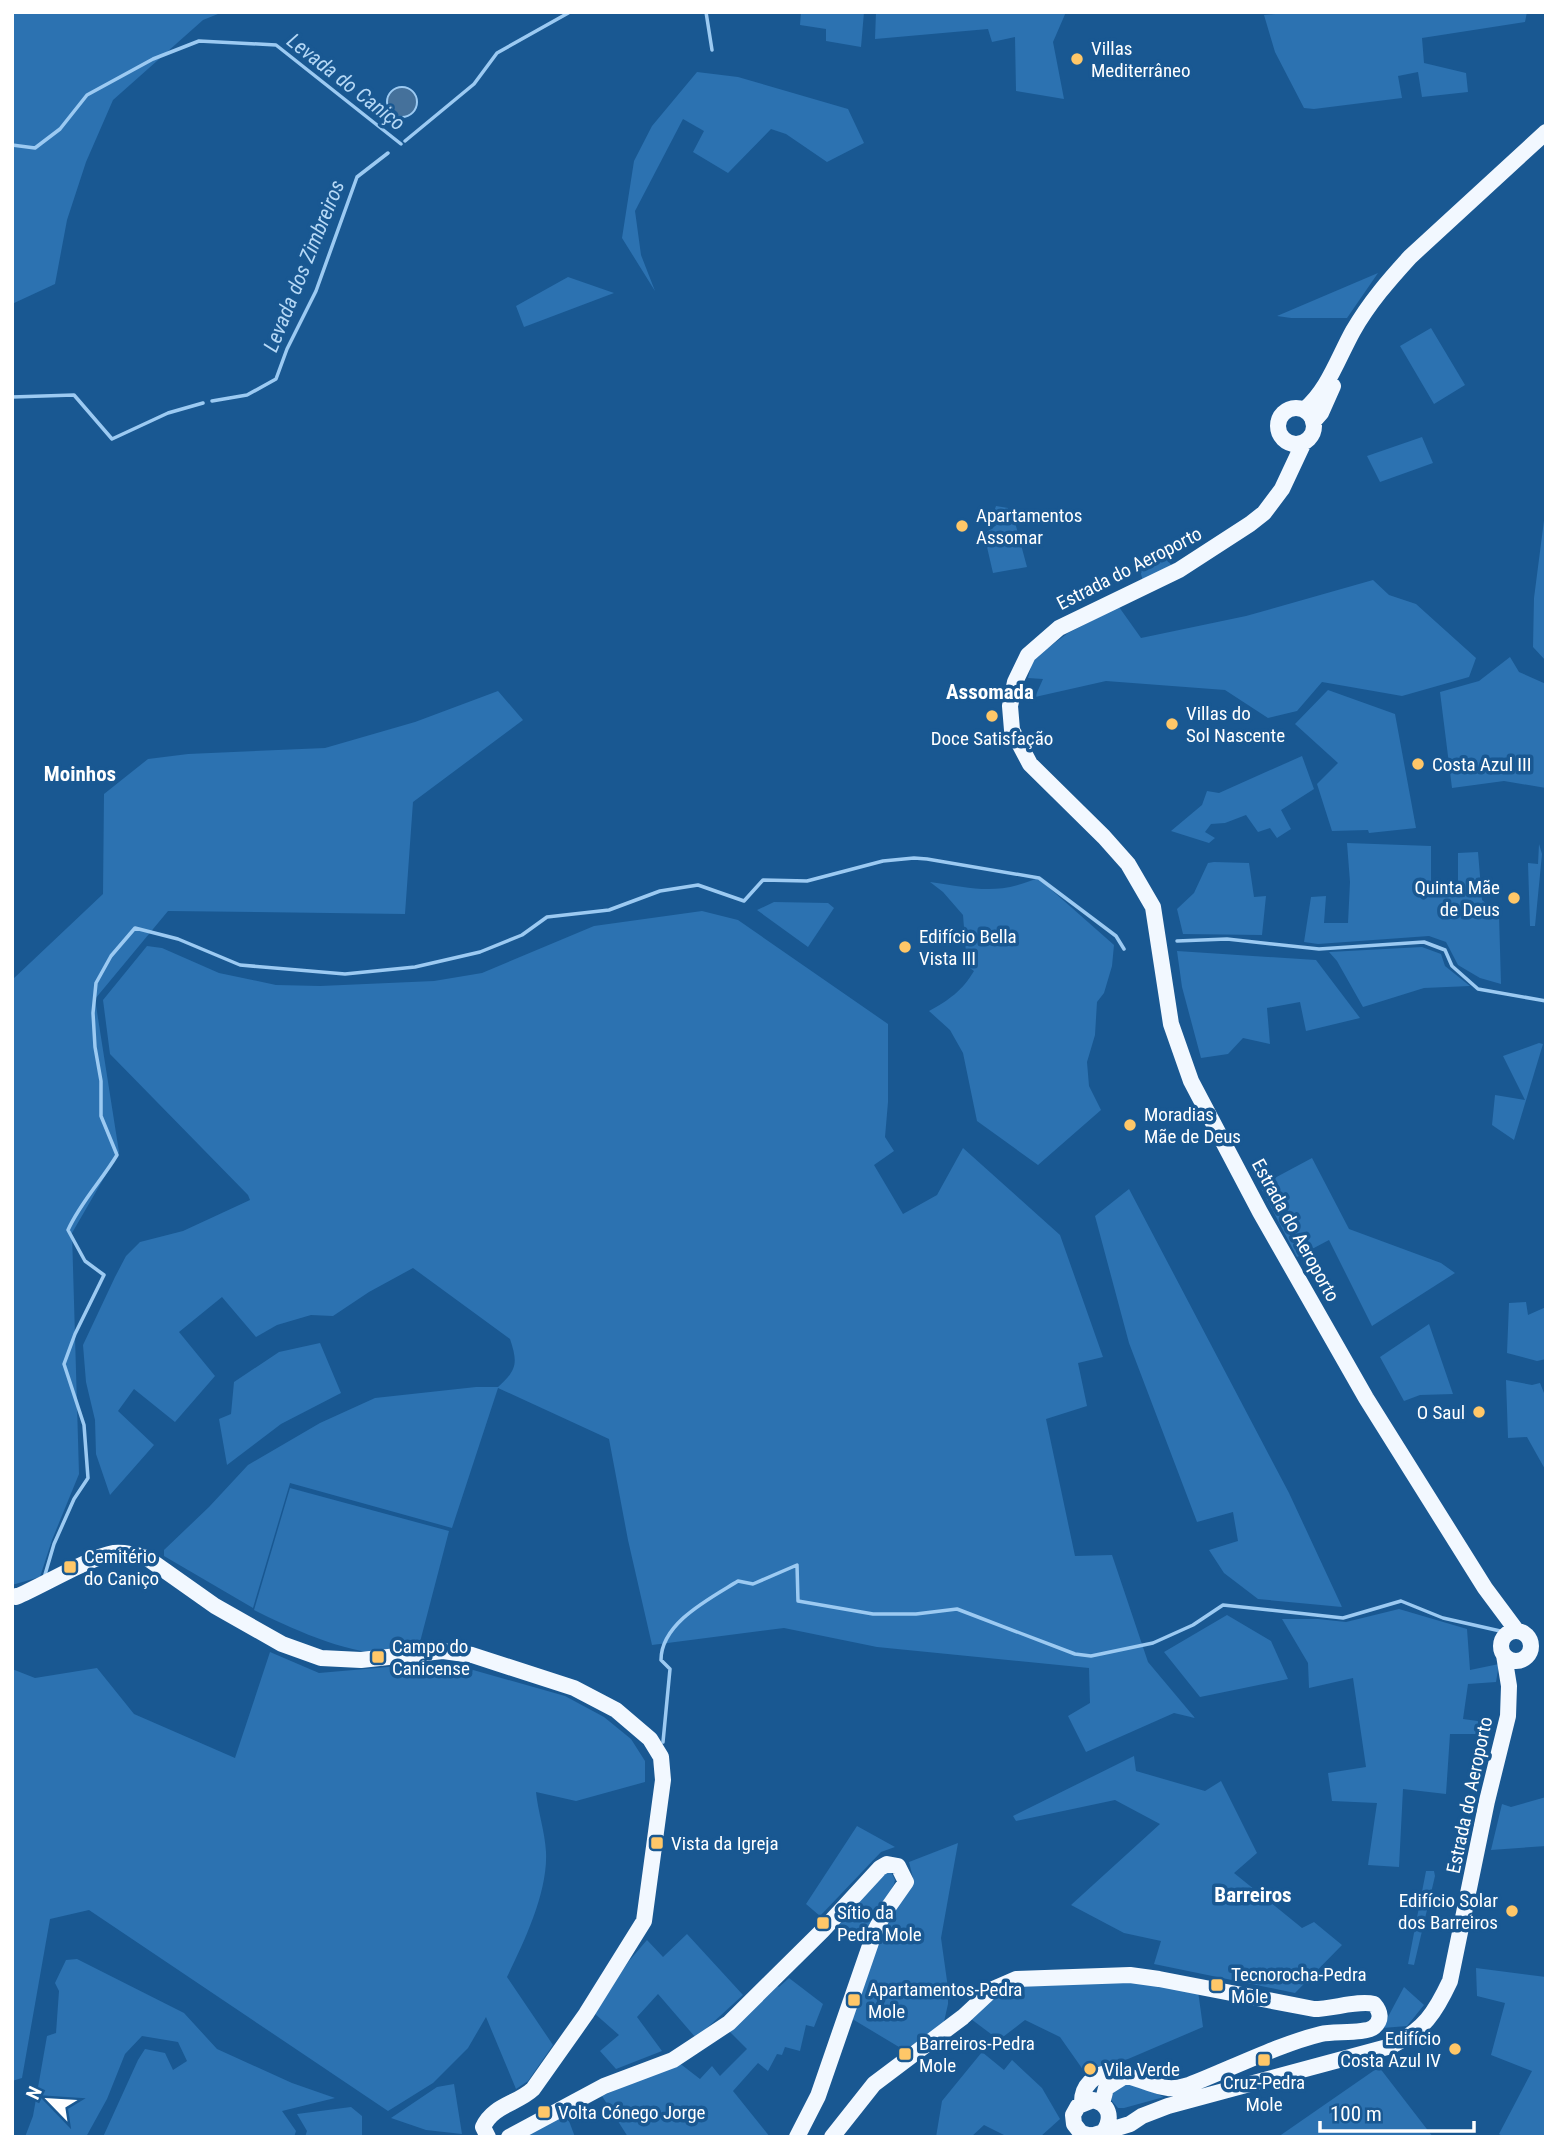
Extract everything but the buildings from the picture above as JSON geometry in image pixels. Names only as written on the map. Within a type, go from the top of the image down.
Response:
[{"type":"main road","points":[[1309,416],[1293,408],[1280,417],[1278,430],[1281,437],[1296,444],[1304,442],[1313,432],[1309,416],[1352,332],[1372,301],[1410,257],[1546,132]]},
{"type":"main road","name":"Estrada do Aeroporto","points":[[1236,534],[1272,486],[1283,466],[1287,442]]},
{"type":"main road","name":"Estrada do Aeroporto","points":[[1304,442],[1292,470],[1264,513],[1180,570],[1059,628],[1028,655],[1015,682],[1010,706],[1012,730],[1030,764],[1128,864],[1153,907],[1171,1024],[1191,1082],[1260,1212],[1366,1398],[1511,1634]]},
{"type":"main road","points":[[12,1596],[16,1597],[43,1586],[111,1553],[134,1555],[147,1558],[215,1606],[282,1644],[321,1658],[361,1660],[443,1651],[472,1655],[574,1688],[616,1710],[650,1739],[662,1757],[663,1780],[644,1921],[586,2014],[533,2089],[523,2098],[488,2116],[483,2127],[488,2137]]},
{"type":"main road","points":[[1511,1634],[1527,1635],[1531,1645],[1528,1655],[1511,1658],[1501,1647],[1511,1634]]},
{"type":"main road","name":"Estrada do Aeroporto","points":[[1095,2135],[1168,2106],[1391,2046],[1410,2037],[1427,2022],[1439,2006],[1450,1981],[1487,1801],[1508,1716],[1511,1658]]},
{"type":"main road","points":[[509,2137],[604,2086],[673,2060],[729,2023],[822,1931],[880,1868],[887,1864],[898,1866],[906,1882],[875,1931],[818,2096],[797,2137]]},
{"type":"main road","points":[[832,2137],[874,2084],[963,2017],[993,1989],[1016,1979],[1130,1975],[1314,2009],[1368,2003],[1374,2004],[1380,2013],[1380,2020],[1368,2031],[1340,2031],[1309,2037],[1189,2085],[1167,2088],[1125,2076],[1110,2072],[1092,2079],[1073,2115],[1072,2132],[1095,2135],[1109,2122],[1106,2088],[1125,2076]]},
{"type":"main road","points":[[1082,2102],[1093,2100],[1106,2108]]},
{"type":"main road","name":"Estrada do Aeroporto","points":[[1106,2108],[1142,2116]]},
{"type":"shaded area","points":[[12,12],[223,12],[203,20],[113,100],[86,162],[67,220],[55,284],[12,304]]},
{"type":"shaded area","points":[[801,12],[864,12],[861,47],[826,41],[826,29],[800,25]]},
{"type":"shaded area","points":[[876,12],[1066,12],[1053,42],[1064,99],[1016,91],[1015,37],[992,42],[988,29],[875,39]]},
{"type":"shaded area","points":[[1296,12],[1527,12],[1525,22],[1422,38],[1424,63],[1466,73],[1468,92],[1422,97],[1418,72],[1398,76],[1402,98],[1314,109],[1304,108],[1275,52],[1264,15]]},
{"type":"shaded area","points":[[697,72],[738,77],[848,109],[864,143],[827,162],[786,134],[771,129],[728,173],[693,152],[704,131],[683,119],[635,211],[641,255],[655,291],[622,238],[634,161],[652,126]]},
{"type":"shaded area","points":[[402,87],[413,91],[417,102],[413,113],[402,117],[391,113],[387,102],[391,91]]},
{"type":"shaded area","points":[[1378,273],[1347,318],[1277,316]]},
{"type":"shaded area","points":[[568,277],[614,293],[524,327],[516,306]]},
{"type":"shaded area","points":[[1431,328],[1465,385],[1434,404],[1400,346]]},
{"type":"shaded area","points":[[1422,437],[1433,463],[1380,482],[1367,456]]},
{"type":"shaded area","points":[[1546,505],[1546,661],[1533,647],[1534,598]]},
{"type":"shaded area","points":[[996,506],[1008,508],[1009,517],[1013,515],[1027,567],[993,573],[984,534],[998,524],[995,525],[998,513],[994,512]]},
{"type":"shaded area","points":[[1160,547],[1171,565],[1143,581],[1137,560]]},
{"type":"shaded area","points":[[1373,580],[1389,595],[1416,604],[1476,658],[1469,677],[1402,696],[1322,682],[1297,711],[1268,718],[1225,690],[1106,681],[1035,697],[1043,679],[1028,678],[1033,659],[1068,633],[1119,607],[1141,638],[1246,616]]},
{"type":"shaded area","points":[[1510,657],[1519,672],[1546,684],[1546,788],[1504,781],[1452,788],[1440,692],[1479,681]]},
{"type":"shaded area","points":[[1328,690],[1395,714],[1416,828],[1369,833],[1368,830],[1332,831],[1317,784],[1338,763],[1295,724]]},
{"type":"shaded area","points":[[498,691],[523,720],[413,802],[405,914],[168,911],[95,999],[119,1152],[72,1233],[79,1474],[40,1577],[12,1585],[12,980],[103,894],[104,794],[148,759],[188,754],[325,748],[415,722]]},
{"type":"shaded area","points":[[1302,756],[1314,789],[1281,810],[1291,829],[1277,838],[1270,828],[1258,832],[1246,815],[1225,823],[1211,824],[1205,832],[1215,838],[1209,843],[1171,831],[1202,805],[1207,791],[1219,793]]},
{"type":"shaded area","points":[[1347,843],[1431,846],[1431,885],[1458,886],[1458,853],[1478,852],[1482,900],[1499,915],[1501,984],[1480,978],[1458,965],[1446,942],[1429,936],[1318,944],[1304,942],[1311,897],[1326,896],[1324,923],[1348,923],[1350,882]]},
{"type":"shaded area","points":[[1539,844],[1542,854],[1535,926],[1530,926],[1528,863],[1538,864]]},
{"type":"shaded area","points":[[1208,863],[1249,863],[1254,897],[1266,896],[1262,935],[1183,934],[1177,909],[1194,893]]},
{"type":"shaded area","points":[[1038,878],[1114,945],[1112,966],[1104,993],[1097,1002],[1095,1035],[1087,1062],[1089,1086],[1101,1110],[1038,1165],[977,1121],[963,1053],[950,1030],[929,1011],[954,994],[974,971],[967,966],[963,915],[943,892],[930,882],[997,889]]},
{"type":"shaded area","points":[[774,902],[828,903],[834,908],[808,947],[757,910]]},
{"type":"shaded area","points":[[702,911],[738,920],[888,1024],[885,1137],[894,1151],[874,1165],[903,1214],[937,1195],[963,1148],[1060,1235],[1103,1357],[1078,1363],[1087,1406],[1046,1419],[1075,1556],[1112,1555],[1148,1662],[1195,1718],[1174,1713],[1086,1752],[1068,1716],[1090,1703],[1089,1668],[877,1647],[784,1628],[652,1645],[609,1439],[498,1388],[452,1528],[290,1483],[253,1608],[164,1556],[164,1550],[248,1465],[320,1423],[375,1398],[498,1387],[509,1376],[515,1360],[510,1339],[413,1268],[333,1316],[311,1315],[277,1325],[256,1337],[222,1297],[179,1332],[215,1376],[175,1422],[134,1389],[118,1411],[154,1445],[110,1495],[96,1454],[95,1420],[86,1382],[83,1345],[115,1277],[126,1256],[140,1242],[183,1231],[250,1200],[110,1054],[103,1000],[147,946],[162,948],[219,973],[276,985],[320,986],[434,981],[482,973],[594,926]]},
{"type":"shaded area","points":[[1422,947],[1441,954],[1445,966],[1470,986],[1424,988],[1363,1007],[1329,952]]},
{"type":"shaded area","points":[[1177,951],[1316,960],[1360,1018],[1306,1031],[1300,1002],[1267,1008],[1270,1044],[1243,1038],[1228,1054],[1201,1058],[1182,987]]},
{"type":"shaded area","points":[[1539,1043],[1543,1044],[1514,1140],[1492,1125],[1495,1095],[1525,1100],[1503,1056]]},
{"type":"shaded area","points":[[1312,1158],[1349,1229],[1441,1263],[1455,1273],[1372,1326],[1329,1240],[1297,1257],[1260,1186]]},
{"type":"shaded area","points":[[1129,1189],[1289,1493],[1342,1607],[1258,1599],[1224,1573],[1209,1550],[1238,1541],[1233,1512],[1197,1522],[1129,1343],[1095,1216]]},
{"type":"shaded area","points":[[1526,1302],[1528,1315],[1546,1307],[1546,1359],[1537,1361],[1507,1353],[1509,1303]]},
{"type":"shaded area","points":[[1429,1324],[1453,1394],[1420,1395],[1404,1401],[1380,1357]]},
{"type":"shaded area","points":[[320,1343],[341,1393],[281,1424],[227,1465],[219,1419],[231,1414],[234,1382],[279,1352]]},
{"type":"shaded area","points":[[1506,1380],[1532,1385],[1540,1383],[1546,1398],[1546,1471],[1527,1437],[1508,1438]]},
{"type":"shaded area","points":[[290,1488],[449,1531],[420,1642],[395,1653],[361,1651],[304,1633],[254,1610]]},
{"type":"shaded area","points":[[1399,1609],[1467,1629],[1470,1670],[1499,1664],[1496,1682],[1468,1684],[1463,1719],[1492,1723],[1490,1734],[1450,1734],[1446,1794],[1403,1789],[1399,1867],[1368,1865],[1377,1803],[1332,1801],[1328,1773],[1366,1767],[1353,1678],[1309,1688],[1308,1663],[1282,1619],[1346,1622]]},
{"type":"shaded area","points":[[1227,1615],[1271,1641],[1288,1679],[1200,1697],[1164,1652]]},
{"type":"shaded area","points":[[270,1652],[319,1673],[445,1662],[565,1696],[604,1717],[631,1739],[645,1761],[645,1782],[576,1801],[536,1792],[546,1867],[534,1916],[507,1977],[553,2045],[528,2081],[516,2089],[486,2017],[468,2048],[433,2083],[388,2111],[89,1910],[50,1919],[22,2078],[12,2081],[12,1669],[35,1678],[97,1668],[134,1714],[235,1758]]},
{"type":"shaded area","points":[[1134,1756],[1136,1771],[1205,1791],[1221,1781],[1257,1853],[1234,1873],[1302,1928],[1314,1922],[1342,1945],[1295,1993],[1154,1964],[1161,1941],[1124,1933],[1071,1905],[1160,1824],[1115,1800],[1016,1821],[1013,1816]]},
{"type":"shaded area","points":[[1546,1797],[1546,1846],[1491,1850],[1502,1804],[1511,1807]]},
{"type":"shaded area","points":[[857,1826],[895,1847],[881,1852],[820,1916],[806,1904]]},
{"type":"shaded area","points":[[958,1843],[941,1938],[948,1988],[943,2026],[904,2050],[849,2017],[885,1924],[909,1889],[913,1878],[909,1862]]},
{"type":"shaded area","points":[[890,1870],[894,1884],[867,1938],[836,1924],[885,1872]]},
{"type":"shaded area","points":[[1426,1871],[1434,1871],[1435,1876],[1414,1965],[1408,1964]]},
{"type":"shaded area","points":[[687,1934],[743,1995],[696,2038],[658,1994],[637,2017],[662,2051],[616,2069],[600,2051],[619,2035],[594,2013],[629,1961],[647,1940],[663,1957]]},
{"type":"shaded area","points":[[77,1959],[184,2013],[217,2049],[292,2083],[335,2098],[282,2111],[296,2131],[294,2137],[103,2137],[145,2049],[165,2053],[173,2070],[187,2061],[178,2042],[142,2036],[125,2054],[107,2099],[86,2137],[25,2137],[33,2116],[47,2036],[56,2033],[59,1991],[55,1983],[66,1960]]},
{"type":"shaded area","points":[[1476,1968],[1546,1977],[1546,2137],[1504,2137],[1499,2134],[1532,2071],[1491,2055],[1505,2003],[1477,1996]]},
{"type":"shaded area","points":[[789,1978],[823,2004],[814,2027],[806,2025],[800,2051],[785,2047],[782,2055],[777,2054],[768,2071],[758,2063],[733,2091],[770,2137],[628,2137],[602,2096],[678,2062],[700,2079],[712,2066],[720,2076],[747,2049],[727,2029],[772,1983],[779,1987]]},
{"type":"shaded area","points":[[1160,1981],[1198,1991],[1203,2027],[1128,2059],[1093,2068],[1086,2074],[1060,2037],[1025,2020],[999,2040],[971,2019],[1006,1987]]},
{"type":"shaded area","points":[[1404,1987],[1424,2005],[1407,2026],[1382,2028]]},
{"type":"shaded area","points":[[982,2052],[1004,2070],[1012,2060],[1042,2088],[1060,2119],[1040,2137],[1008,2137],[984,2125],[971,2137],[936,2137],[942,2101]]},
{"type":"shaded area","points":[[1379,2067],[1433,2137],[1278,2137]]},
{"type":"shaded area","points":[[1131,2083],[1164,2097],[1118,2108],[1112,2101],[1111,2092],[1120,2085]]},
{"type":"shaded area","points":[[454,2084],[462,2134],[426,2130],[391,2118],[437,2087]]},
{"type":"shaded area","points":[[351,2107],[362,2116],[362,2137],[305,2137],[307,2131],[297,2114]]},
{"type":"shaded area","points":[[566,2113],[575,2137],[521,2137]]},
{"type":"waterway","name":"Levada do Caniço","points":[[405,141],[474,84],[497,53],[570,12]]},
{"type":"waterway","points":[[706,12],[712,50]]},
{"type":"waterway","name":"Levada do Caniço","points":[[12,145],[35,148],[60,129],[87,95],[153,59],[199,41],[276,45],[401,144]]},
{"type":"waterway","name":"Levada dos Zimbreiros","points":[[212,401],[247,395],[276,379],[287,349],[316,291],[357,177],[388,153]]},
{"type":"waterway","name":"Levada dos Zimbreiros","points":[[12,397],[74,395],[112,439],[168,413],[203,403]]},
{"type":"waterway","name":"Levada dos Zimbreiros","points":[[44,1578],[54,1544],[74,1499],[88,1478],[84,1425],[64,1364],[75,1334],[104,1275],[85,1261],[68,1230],[117,1155],[101,1116],[101,1081],[93,1013],[96,983],[111,956],[135,928],[178,939],[240,965],[345,974],[415,967],[480,952],[522,935],[547,917],[609,910],[660,891],[698,885],[744,901],[763,880],[807,881],[883,861],[914,858],[1039,878],[1116,936],[1124,949]]},
{"type":"waterway","name":"Levada dos Zimbreiros","points":[[1177,941],[1227,939],[1319,949],[1424,942],[1445,950],[1452,966],[1478,989],[1546,1001]]},
{"type":"waterway","name":"Levada dos Zimbreiros","points":[[663,1742],[670,1669],[661,1660],[663,1647],[678,1623],[701,1604],[738,1581],[753,1584],[797,1565],[798,1601],[873,1614],[916,1614],[957,1609],[1075,1654],[1091,1656],[1153,1643],[1193,1625],[1223,1605],[1343,1618],[1401,1601],[1443,1618],[1509,1633]]},
{"type":"place","name":"Villas Mediterrâneo","points":[[1077,59]]},
{"type":"place","name":"Apartamentos Assomar","points":[[962,526]]},
{"type":"place","name":"Doce Satisfação","points":[[992,716]]},
{"type":"place","name":"Villas do Sol Nascente","points":[[1172,724]]},
{"type":"place","name":"Costa Azul III","points":[[1418,764]]},
{"type":"place","name":"Quinta Mãe de Deus","points":[[1514,898]]},
{"type":"place","name":"Edifício Bella Vista III","points":[[905,947]]},
{"type":"place","name":"Moradias Mãe de Deus","points":[[1130,1125]]},
{"type":"place","name":"O Saul","points":[[1479,1412]]},
{"type":"place","name":"Cemitério do Caniço","points":[[70,1567]]},
{"type":"place","name":"Campo do Canicense","points":[[378,1657]]},
{"type":"place","name":"Vista da Igreja","points":[[657,1843]]},
{"type":"place","name":"Edifício Solar dos Barreiros","points":[[1512,1911]]},
{"type":"place","name":"Sítio da Pedra Mole","points":[[823,1923]]},
{"type":"place","name":"Tecnorocha-Pedra Mole","points":[[1217,1985]]},
{"type":"place","name":"Apartamentos-Pedra Mole","points":[[854,2000]]},
{"type":"place","name":"Edifício Costa Azul IV","points":[[1455,2049]]},
{"type":"place","name":"Barreiros-Pedra Mole","points":[[905,2054]]},
{"type":"place","name":"Cruz-Pedra Mole","points":[[1264,2060]]},
{"type":"place","name":"Vila Verde","points":[[1090,2069]]},
{"type":"place","name":"Volta Cónego Jorge","points":[[544,2112]]},
{"type":"district","name":"Assomada","points":[[990,692]]},
{"type":"district","name":"Moinhos","points":[[80,774]]},
{"type":"district","name":"Barreiros","points":[[1253,1895]]}]
